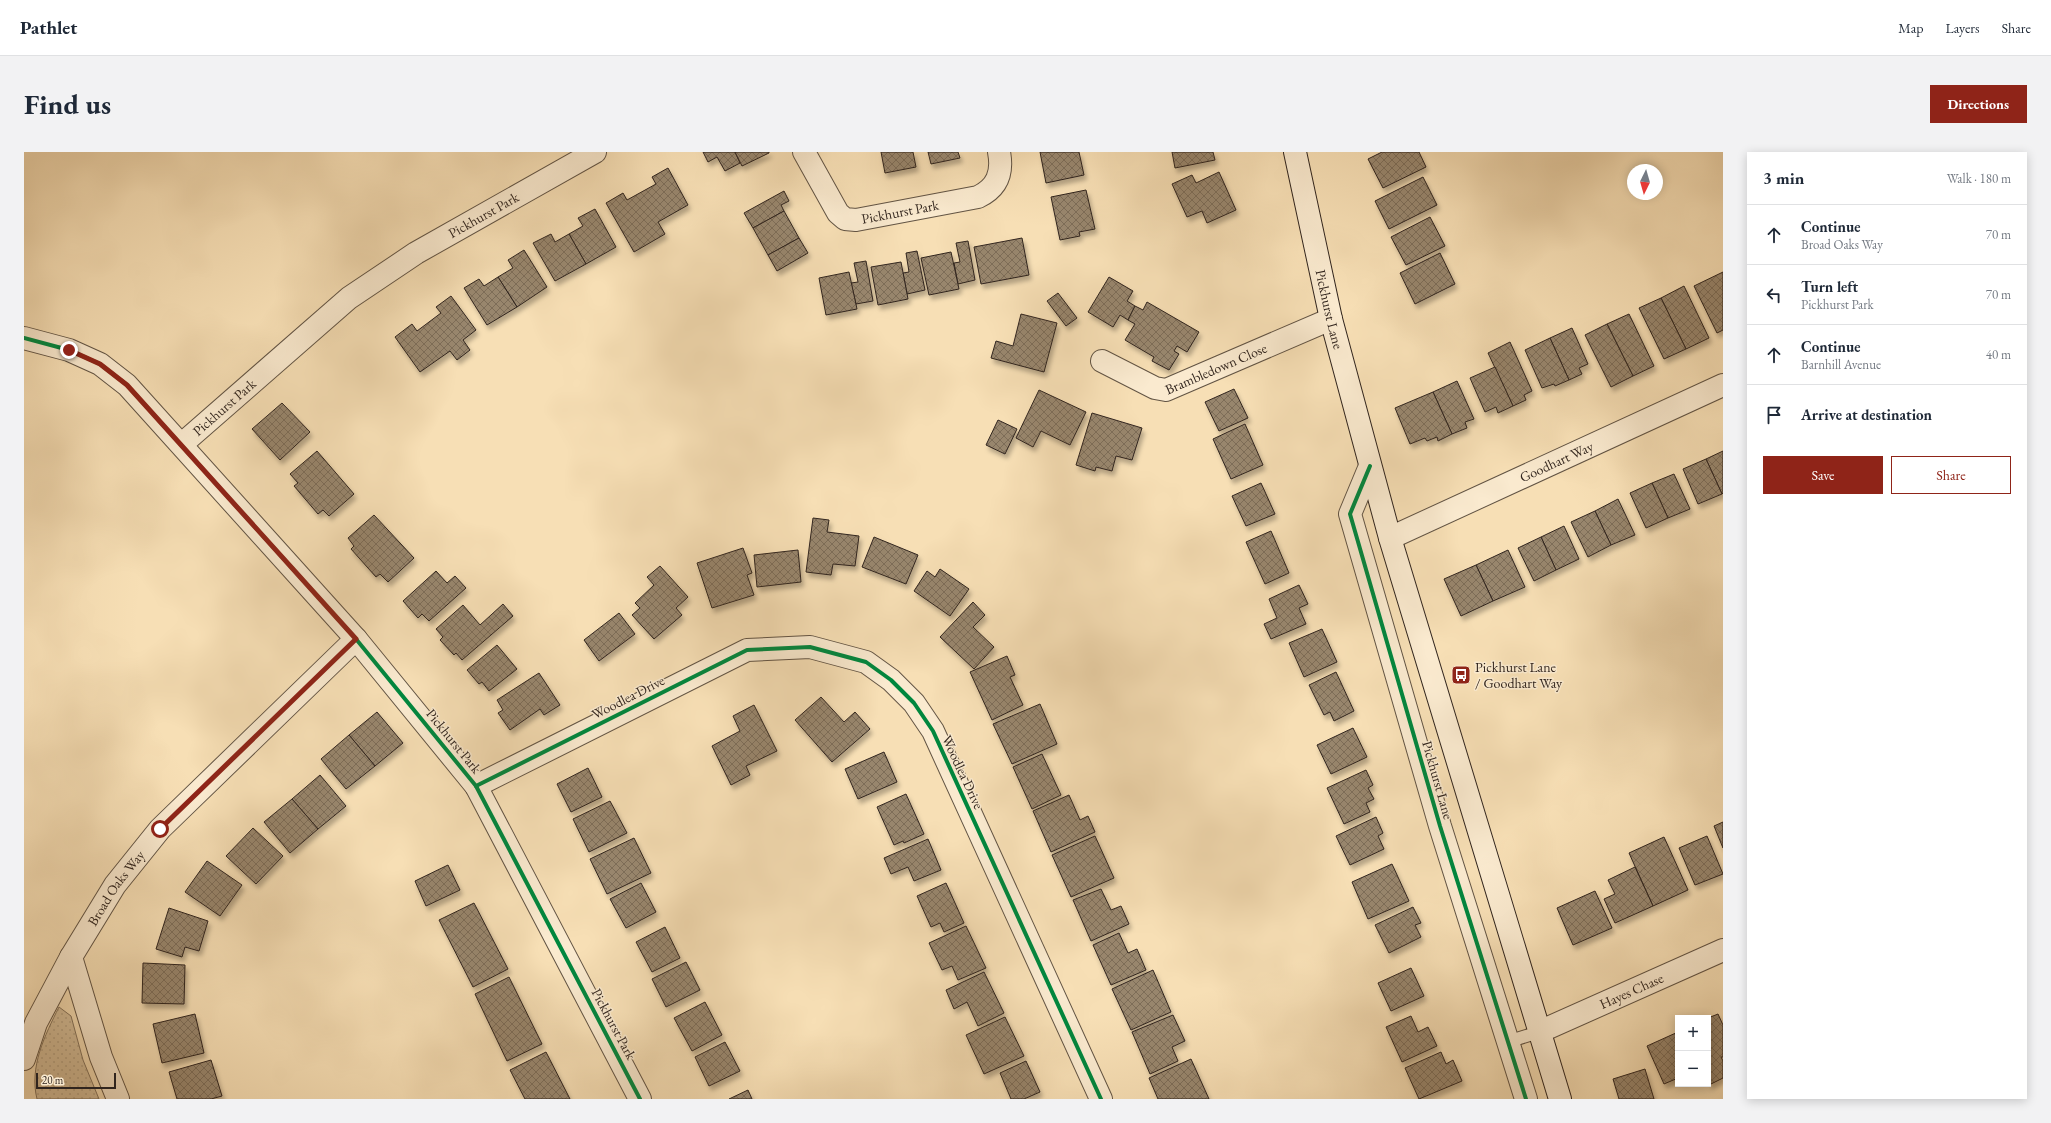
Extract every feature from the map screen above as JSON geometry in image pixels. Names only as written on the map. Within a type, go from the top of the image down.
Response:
[{"type":"street","name":"Pickhurst Park","points":[[595,152],[416,253],[349,298],[182,444],[356,639],[476,786],[640,1099]]},
{"type":"street","name":"Pickhurst Park","points":[[804,152],[838,214],[845,218],[856,220],[978,197],[988,192],[1001,172],[999,152]]},
{"type":"street","name":"Pickhurst Lane","points":[[1295,152],[1331,319],[1390,538],[1560,1099]]},
{"type":"street","name":"Brambledown Close","points":[[1102,361],[1155,388],[1166,390],[1331,319]]},
{"type":"street","points":[[24,338],[69,350],[100,364],[127,385],[182,444]]},
{"type":"street","name":"Goodhart Way","points":[[1390,538],[1723,385]]},
{"type":"street","name":"Pickhurst Lane","points":[[1370,466],[1350,514],[1440,826],[1506,1042],[1526,1099]]},
{"type":"street","name":"Broad Oaks Way","points":[[24,1059],[36,1023],[70,957],[115,885],[160,829],[356,639]]},
{"type":"street","name":"Woodlea Drive","points":[[476,786],[747,650],[810,647],[866,662],[891,680],[914,703],[933,731],[1101,1099]]},
{"type":"street","name":"Hayes Chase","points":[[1539,1032],[1723,950]]},
{"type":"street","points":[[70,957],[101,1057],[118,1099]]},
{"type":"lane","points":[[1506,1042],[1539,1032]]},
{"type":"shaded area","points":[[59,1007],[71,1016],[83,1060],[99,1099],[37,1099],[35,1075],[37,1063],[44,1040]]},
{"type":"building","points":[[703,152],[735,152],[740,163],[725,171],[717,157],[708,162]]},
{"type":"building","points":[[735,152],[769,152],[769,153],[742,166]]},
{"type":"building","points":[[881,152],[913,152],[916,167],[885,173]]},
{"type":"building","points":[[928,152],[958,152],[960,158],[931,164]]},
{"type":"building","points":[[1040,152],[1079,152],[1084,175],[1046,183]]},
{"type":"building","points":[[1172,152],[1213,152],[1215,160],[1175,168]]},
{"type":"building","points":[[1382,152],[1419,152],[1426,167],[1383,188],[1368,159]]},
{"type":"building","points":[[668,168],[688,205],[658,222],[665,234],[634,252],[606,203],[623,193],[627,200],[656,184],[652,177]]},
{"type":"building","points":[[1219,172],[1236,210],[1207,223],[1202,211],[1187,217],[1172,184],[1192,175],[1196,183]]},
{"type":"building","points":[[1423,177],[1437,205],[1389,229],[1375,201]]},
{"type":"building","points":[[1086,190],[1095,229],[1079,232],[1080,236],[1060,240],[1051,197]]},
{"type":"building","points":[[784,191],[789,201],[781,205],[784,211],[753,228],[744,213]]},
{"type":"building","points":[[595,209],[616,247],[586,264],[569,234],[583,226],[578,218]]},
{"type":"building","points":[[784,211],[799,238],[768,255],[753,228]]},
{"type":"building","points":[[1430,217],[1445,246],[1406,265],[1391,237]]},
{"type":"building","points":[[551,234],[555,242],[569,234],[586,264],[555,281],[533,243]]},
{"type":"building","points":[[799,238],[808,253],[777,271],[768,255]]},
{"type":"building","points":[[1022,238],[1029,275],[981,284],[974,247]]},
{"type":"building","points":[[968,241],[975,280],[958,284],[954,263],[960,262],[956,243]]},
{"type":"building","points":[[524,250],[547,287],[517,307],[498,277],[513,268],[508,260]]},
{"type":"building","points":[[917,251],[925,290],[907,294],[903,273],[909,272],[906,253]]},
{"type":"building","points":[[951,252],[959,289],[929,295],[921,258]]},
{"type":"building","points":[[1440,253],[1455,284],[1415,304],[1400,273]]},
{"type":"building","points":[[866,261],[873,301],[856,304],[851,283],[858,282],[854,263]]},
{"type":"building","points":[[901,262],[908,299],[878,305],[871,267]]},
{"type":"building","points":[[849,272],[857,309],[826,315],[819,278]]},
{"type":"building","points":[[1723,272],[1723,330],[1717,333],[1694,286]]},
{"type":"building","points":[[498,277],[517,307],[487,325],[464,288],[479,279],[484,286]]},
{"type":"building","points":[[1109,277],[1133,291],[1127,301],[1135,306],[1128,320],[1120,315],[1113,327],[1088,312]]},
{"type":"building","points":[[1684,286],[1709,338],[1686,349],[1661,298]]},
{"type":"building","points":[[1058,293],[1077,318],[1066,326],[1047,301]]},
{"type":"building","points":[[451,296],[476,330],[463,340],[470,350],[457,360],[450,351],[420,372],[395,337],[412,324],[417,331],[441,313],[436,307]]},
{"type":"building","points":[[1661,298],[1686,349],[1664,359],[1639,308]]},
{"type":"building","points":[[1147,302],[1199,332],[1187,352],[1177,346],[1174,351],[1179,354],[1169,370],[1152,361],[1154,357],[1125,340],[1135,324],[1128,320],[1135,306],[1143,310]]},
{"type":"building","points":[[1021,314],[1057,323],[1044,372],[991,358],[996,341],[1013,346]]},
{"type":"building","points":[[1629,314],[1654,366],[1633,376],[1607,324]]},
{"type":"building","points":[[1607,324],[1633,376],[1611,387],[1585,335]]},
{"type":"building","points":[[1572,328],[1588,364],[1579,368],[1582,374],[1569,380],[1550,338]]},
{"type":"building","points":[[1550,338],[1569,380],[1555,386],[1554,384],[1542,388],[1525,350]]},
{"type":"building","points":[[1510,342],[1532,391],[1524,395],[1526,400],[1513,406],[1488,353]]},
{"type":"building","points":[[1495,367],[1513,406],[1498,413],[1496,407],[1485,412],[1470,378]]},
{"type":"building","points":[[1457,381],[1474,419],[1465,422],[1467,428],[1452,434],[1433,392]]},
{"type":"building","points":[[1234,389],[1248,418],[1219,431],[1205,402]]},
{"type":"building","points":[[1039,390],[1086,412],[1070,445],[1041,431],[1033,447],[1016,438]]},
{"type":"building","points":[[1433,392],[1452,434],[1438,441],[1437,437],[1427,441],[1425,438],[1410,444],[1395,408]]},
{"type":"building","points":[[282,403],[310,432],[280,460],[252,429]]},
{"type":"building","points":[[1092,413],[1142,428],[1132,460],[1116,456],[1112,471],[1096,467],[1095,471],[1076,465]]},
{"type":"building","points":[[998,420],[1017,429],[1005,454],[986,445]]},
{"type":"building","points":[[1245,424],[1263,465],[1231,479],[1213,439]]},
{"type":"building","points":[[317,451],[354,494],[329,516],[323,510],[318,514],[294,486],[298,483],[290,474]]},
{"type":"building","points":[[1723,451],[1723,493],[1722,494],[1706,459]]},
{"type":"building","points":[[1706,459],[1722,494],[1698,504],[1683,469]]},
{"type":"building","points":[[1674,474],[1690,509],[1668,518],[1652,483]]},
{"type":"building","points":[[1261,483],[1275,514],[1246,526],[1232,496]]},
{"type":"building","points":[[1652,483],[1668,518],[1646,528],[1630,493]]},
{"type":"building","points":[[1618,499],[1635,535],[1611,545],[1595,511]]},
{"type":"building","points":[[1595,511],[1611,545],[1588,557],[1571,522]]},
{"type":"building","points":[[374,515],[414,558],[388,582],[380,574],[376,577],[351,549],[354,546],[348,538]]},
{"type":"building","points":[[813,518],[829,520],[827,532],[859,536],[855,566],[833,564],[831,575],[806,572]]},
{"type":"building","points":[[1564,526],[1579,559],[1556,570],[1541,537]]},
{"type":"building","points":[[1271,531],[1289,573],[1265,584],[1246,542]]},
{"type":"building","points":[[874,537],[918,555],[906,584],[862,567]]},
{"type":"building","points":[[1541,537],[1556,570],[1534,581],[1518,548]]},
{"type":"building","points":[[743,548],[752,573],[747,575],[754,595],[712,608],[697,563]]},
{"type":"building","points":[[798,550],[801,582],[757,587],[754,555]]},
{"type":"building","points":[[1508,550],[1525,587],[1493,601],[1476,565]]},
{"type":"building","points":[[1476,565],[1493,601],[1461,616],[1444,579]]},
{"type":"building","points":[[660,566],[688,597],[676,608],[682,615],[654,639],[632,615],[640,608],[635,603],[654,585],[647,577]]},
{"type":"building","points":[[940,569],[969,589],[950,616],[914,591],[927,571],[935,577]]},
{"type":"building","points":[[436,571],[447,583],[455,576],[466,588],[429,621],[422,614],[418,618],[403,601]]},
{"type":"building","points":[[1299,585],[1308,604],[1299,608],[1306,624],[1271,639],[1264,624],[1277,618],[1269,599]]},
{"type":"building","points":[[973,602],[985,615],[973,627],[994,647],[974,669],[940,637]]},
{"type":"building","points":[[503,604],[513,616],[462,660],[456,653],[454,655],[440,640],[443,637],[436,629],[463,605],[480,625]]},
{"type":"building","points":[[619,613],[635,634],[599,661],[584,640]]},
{"type":"building","points":[[1322,629],[1337,662],[1304,677],[1289,643]]},
{"type":"building","points":[[497,645],[517,669],[489,691],[482,682],[479,684],[467,670]]},
{"type":"building","points":[[1007,656],[1015,675],[1010,677],[1023,705],[992,720],[970,672]]},
{"type":"building","points":[[1336,672],[1354,711],[1334,721],[1330,712],[1324,715],[1309,685]]},
{"type":"building","points":[[539,673],[560,705],[544,715],[540,709],[510,730],[498,713],[503,710],[497,700]]},
{"type":"building","points":[[821,697],[844,722],[855,712],[870,729],[832,762],[795,720]]},
{"type":"building","points":[[1040,704],[1057,744],[1012,764],[993,724]]},
{"type":"building","points":[[754,705],[777,751],[746,766],[750,775],[731,785],[712,746],[740,731],[733,716]]},
{"type":"building","points":[[377,712],[403,743],[375,766],[349,735]]},
{"type":"building","points":[[1353,728],[1367,757],[1331,774],[1317,745]]},
{"type":"building","points":[[349,735],[375,766],[346,789],[321,759]]},
{"type":"building","points":[[884,752],[897,782],[858,799],[845,769]]},
{"type":"building","points":[[1042,754],[1061,795],[1032,809],[1013,767]]},
{"type":"building","points":[[588,768],[602,797],[571,812],[557,784]]},
{"type":"building","points":[[1366,770],[1373,785],[1368,788],[1374,799],[1366,803],[1370,812],[1344,824],[1327,788]]},
{"type":"building","points":[[320,775],[346,806],[318,829],[292,799]]},
{"type":"building","points":[[906,794],[924,834],[904,843],[903,841],[894,845],[877,807]]},
{"type":"building","points":[[1069,795],[1080,820],[1088,816],[1095,832],[1051,852],[1033,811]]},
{"type":"building","points":[[292,799],[318,829],[290,853],[264,822]]},
{"type":"building","points":[[610,801],[627,833],[589,852],[573,819]]},
{"type":"building","points":[[1376,817],[1383,833],[1378,836],[1384,849],[1350,865],[1336,836]]},
{"type":"building","points":[[1723,822],[1723,848],[1714,826]]},
{"type":"building","points":[[253,828],[283,856],[256,884],[226,856]]},
{"type":"building","points":[[1095,836],[1114,878],[1071,897],[1052,855]]},
{"type":"building","points":[[1707,836],[1723,874],[1695,885],[1679,848]]},
{"type":"building","points":[[1664,837],[1688,890],[1653,906],[1629,853]]},
{"type":"building","points":[[634,838],[651,873],[607,894],[590,859]]},
{"type":"building","points":[[928,839],[941,870],[914,881],[908,867],[891,874],[884,858]]},
{"type":"building","points":[[207,861],[242,885],[220,916],[185,892]]},
{"type":"building","points":[[1392,864],[1409,901],[1368,919],[1352,882]]},
{"type":"building","points":[[448,865],[460,890],[426,906],[415,881]]},
{"type":"building","points":[[1635,867],[1653,906],[1615,923],[1604,899],[1615,894],[1608,880]]},
{"type":"building","points":[[641,883],[656,912],[626,928],[610,899]]},
{"type":"building","points":[[946,883],[964,923],[944,932],[940,923],[931,927],[917,896]]},
{"type":"building","points":[[1101,889],[1111,910],[1121,906],[1129,924],[1091,941],[1073,900]]},
{"type":"building","points":[[1595,891],[1612,928],[1573,945],[1557,908]]},
{"type":"building","points":[[474,903],[508,969],[473,987],[439,920]]},
{"type":"building","points":[[1413,907],[1421,923],[1415,925],[1421,937],[1389,953],[1375,925]]},
{"type":"building","points":[[169,908],[208,921],[199,951],[185,947],[182,957],[156,949]]},
{"type":"building","points":[[966,926],[986,968],[958,980],[952,966],[942,970],[929,943]]},
{"type":"building","points":[[665,927],[680,958],[652,972],[636,942]]},
{"type":"building","points":[[1119,933],[1128,953],[1137,949],[1146,970],[1111,985],[1093,945]]},
{"type":"building","points":[[686,962],[700,990],[666,1007],[652,979]]},
{"type":"building","points":[[143,963],[185,965],[184,1004],[142,1003]]},
{"type":"building","points":[[1411,968],[1424,996],[1391,1011],[1378,983]]},
{"type":"building","points":[[1153,970],[1171,1012],[1131,1030],[1112,989]]},
{"type":"building","points":[[984,972],[1004,1013],[978,1026],[967,1002],[954,1009],[946,990]]},
{"type":"building","points":[[509,977],[542,1044],[507,1061],[475,994]]},
{"type":"building","points":[[705,1002],[722,1035],[692,1051],[674,1018]]},
{"type":"building","points":[[195,1014],[204,1053],[162,1063],[153,1024]]},
{"type":"building","points":[[1718,1014],[1723,1025],[1723,1057],[1721,1057],[1723,1061],[1723,1078],[1711,1084],[1711,1051],[1711,1017]]},
{"type":"building","points":[[1173,1015],[1185,1041],[1172,1047],[1178,1061],[1150,1074],[1132,1032]]},
{"type":"building","points":[[1411,1016],[1418,1032],[1428,1027],[1437,1046],[1402,1062],[1386,1027]]},
{"type":"building","points":[[1005,1017],[1024,1056],[984,1074],[966,1035]]},
{"type":"building","points":[[1675,1033],[1675,1079],[1664,1084],[1647,1046]]},
{"type":"building","points":[[725,1042],[740,1071],[709,1086],[695,1057]]},
{"type":"building","points":[[546,1052],[570,1099],[525,1099],[510,1070]]},
{"type":"building","points":[[1441,1052],[1446,1064],[1453,1060],[1462,1081],[1419,1099],[1405,1068]]},
{"type":"building","points":[[1191,1059],[1209,1099],[1158,1099],[1149,1078]]},
{"type":"building","points":[[211,1060],[222,1096],[211,1099],[177,1099],[169,1072]]},
{"type":"building","points":[[1026,1061],[1040,1092],[1024,1099],[1011,1099],[1000,1073]]},
{"type":"building","points":[[1645,1069],[1654,1099],[1619,1099],[1613,1079]]},
{"type":"building","points":[[748,1090],[752,1099],[729,1099]]},
{"type":"cycle path","points":[[24,338],[69,350],[100,364],[127,385],[356,639],[476,786],[640,1099]]},
{"type":"cycle path","points":[[1370,466],[1350,514],[1440,826],[1526,1099]]},
{"type":"cycle path","points":[[476,786],[747,650],[810,647],[866,662],[891,680],[914,703],[933,731],[1101,1099]]},
{"type":"place","name":"Pickhurst Lane / Goodhart Way","points":[[1461,675]]},
{"type":"route","points":[[69,350],[100,364],[127,385],[182,444],[356,639],[160,829]]}]
